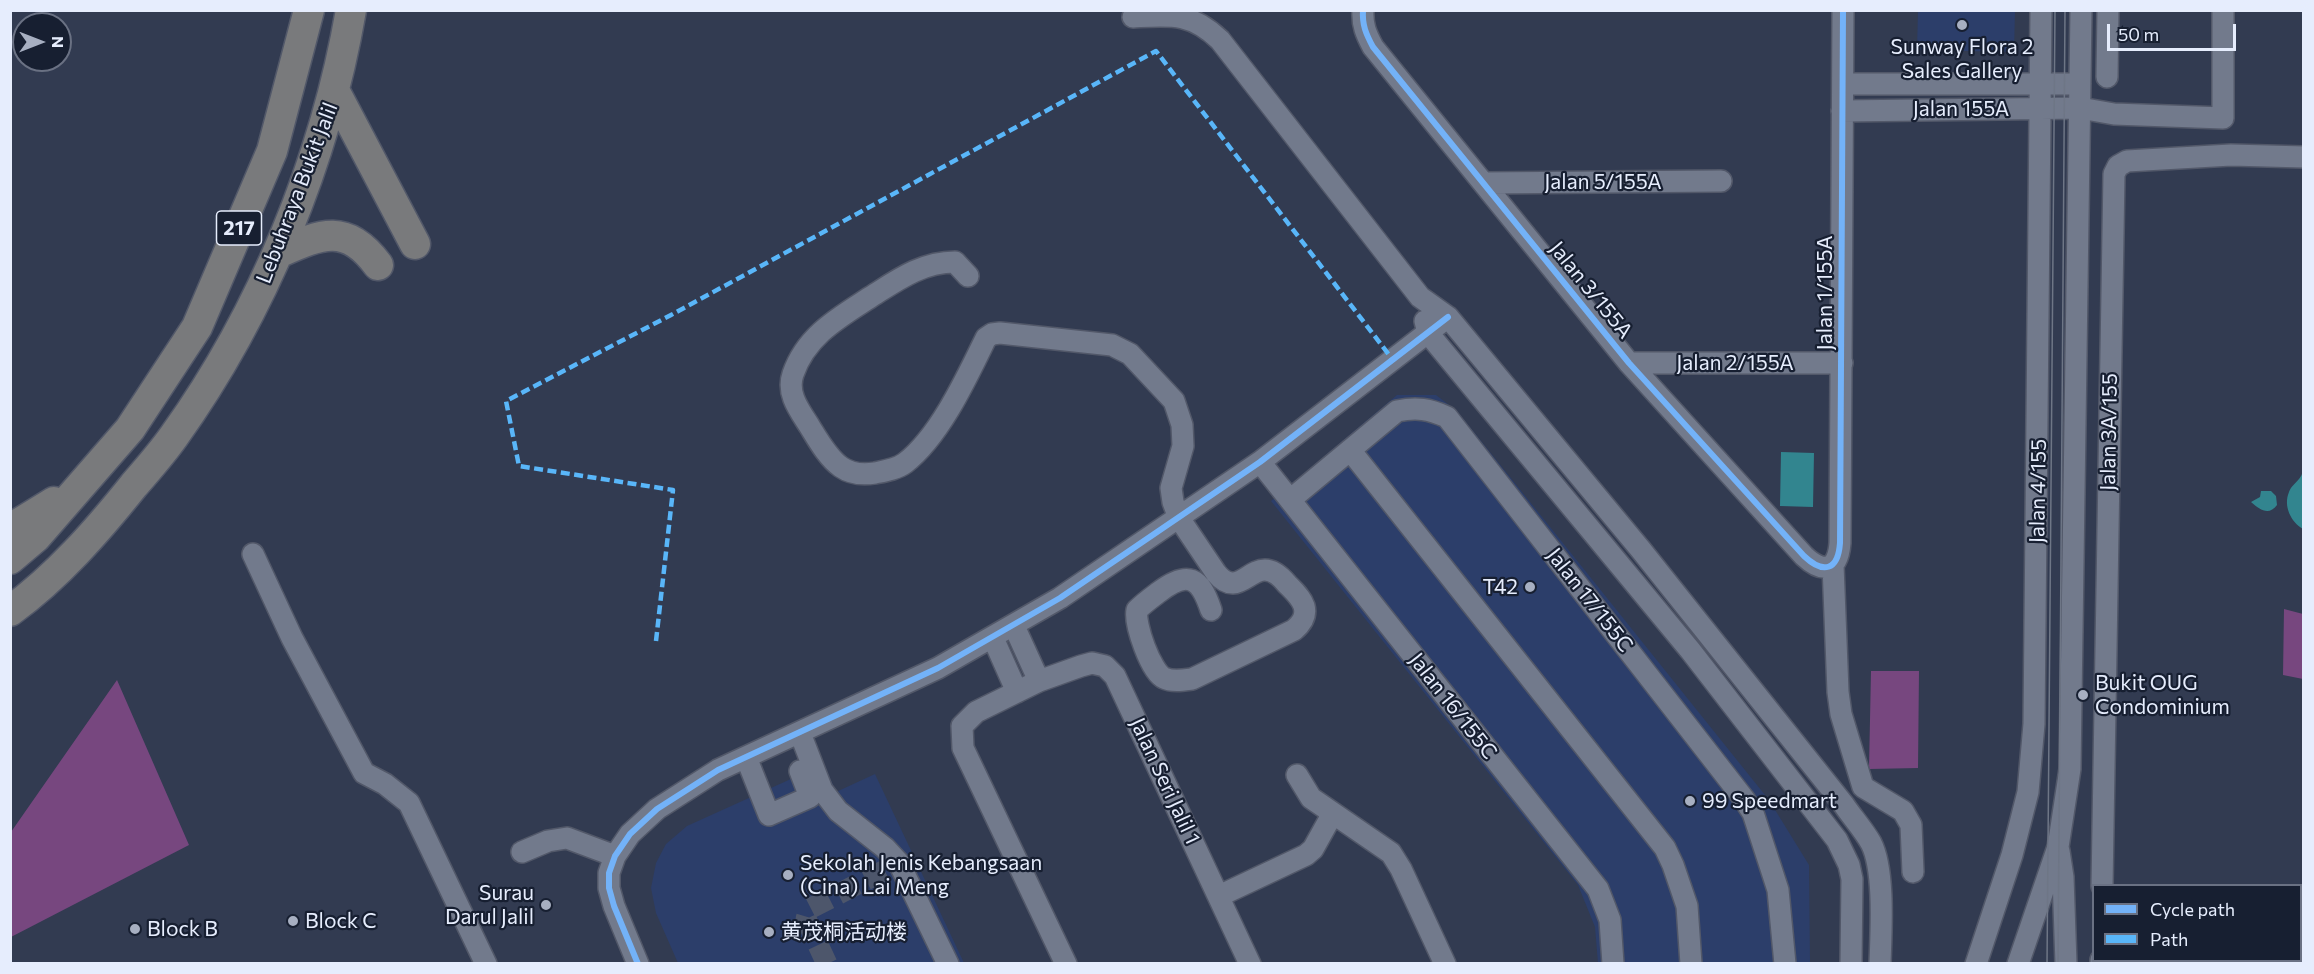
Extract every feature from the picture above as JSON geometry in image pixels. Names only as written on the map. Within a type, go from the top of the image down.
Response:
[{"type":"highway","name":"Lebuhraya Bukit Jalil","points":[[10,559],[36,537],[130,429],[196,327],[272,151],[309,10]]},
{"type":"highway","name":"Lebuhraya Bukit Jalil","points":[[10,611],[32,596],[105,521],[174,435],[240,331],[278,253],[335,92],[351,10]]},
{"type":"highway","points":[[335,92],[415,244]]},
{"type":"highway","points":[[278,253],[305,241],[330,236],[351,239],[365,248],[378,265]]},
{"type":"highway","points":[[10,530],[87,481]]},
{"type":"street","name":"Jalan 3/155A","points":[[1363,10],[1362,22],[1373,47],[1629,363],[1804,556],[1813,564],[1829,567]]},
{"type":"street","name":"Jalan 1/155A","points":[[1844,10],[1840,543],[1839,556],[1829,567],[1841,714],[1863,787],[1903,811],[1911,825],[1913,872]]},
{"type":"street","name":"Jalan 4/155","points":[[1976,963],[2012,855],[2028,792],[2034,724],[2042,10]]},
{"type":"street","name":"Jalan 4/155","points":[[2018,963],[2058,847],[2070,769],[2081,10]]},
{"type":"street","points":[[2107,76],[2108,10]]},
{"type":"street","name":"Jalan 155A","points":[[1842,111],[2080,108],[2114,114],[2223,118],[2223,10]]},
{"type":"street","points":[[1133,17],[1177,15],[1208,28],[1220,40],[1420,297],[1448,317],[1641,550],[1864,832],[1872,845],[1879,881],[1880,963]]},
{"type":"street","name":"Jalan 155A","points":[[1843,84],[2080,84]]},
{"type":"street","name":"Jalan 3A/155","points":[[2102,884],[2114,174],[2118,166],[2127,161],[2231,155],[2304,157]]},
{"type":"street","name":"Jalan 5/155A","points":[[1484,183],[1721,182]]},
{"type":"street","points":[[968,276],[955,262],[938,262],[907,274],[826,326],[811,342],[794,373],[790,389],[797,406],[818,440],[839,466],[854,474],[869,474],[904,464],[941,423],[986,338],[992,334],[1112,345],[1130,354],[1174,401],[1182,425],[1183,446],[1171,488],[1179,518],[1222,580],[1237,583],[1261,570],[1277,572],[1299,598],[1304,607],[1304,616],[1301,624],[1294,630],[1192,679],[1175,681],[1164,678],[1156,671],[1137,627],[1137,610],[1170,584],[1185,579],[1200,586],[1211,610]]},
{"type":"street","points":[[1420,297],[1428,333],[1690,650],[1837,840],[1849,865],[1852,879],[1851,963]]},
{"type":"street","points":[[638,963],[614,906],[609,888],[609,873],[615,856],[630,834],[657,809],[718,770],[938,668],[1014,626],[1260,462],[1448,317]]},
{"type":"street","name":"Jalan 2/155A","points":[[1629,363],[1842,363]]},
{"type":"street","name":"Jalan 17/155C","points":[[1290,500],[1397,411],[1415,408],[1431,410],[1446,417],[1753,813],[1778,890],[1785,963]]},
{"type":"street","points":[[1350,450],[1665,848],[1687,906],[1691,963]]},
{"type":"street","name":"Jalan 16/155C","points":[[1260,462],[1598,889],[1610,920],[1613,963]]},
{"type":"street","points":[[254,554],[292,638],[364,772],[385,784],[409,803],[486,963]]},
{"type":"street","points":[[1014,626],[1039,681]]},
{"type":"street","points":[[993,638],[1017,692]]},
{"type":"street","name":"Jalan Seri Jalil 1","points":[[1066,963],[963,748],[962,726],[976,712],[1039,681],[1092,663],[1106,666],[1115,676],[1250,963]]},
{"type":"street","points":[[746,757],[769,814],[810,797],[794,736]]},
{"type":"street","points":[[794,736],[822,790],[838,811],[885,848],[899,863],[948,963]]},
{"type":"street","points":[[1297,775],[1311,798],[1391,853],[1401,869],[1445,963]]},
{"type":"street","points":[[1219,896],[1306,855],[1313,849],[1333,813]]},
{"type":"street","points":[[522,852],[548,841],[567,838],[615,856]]},
{"type":"street","points":[[2058,847],[2063,877],[2066,963]]},
{"type":"shaded area","points":[[1918,11],[2015,11],[2014,52],[1917,50]]},
{"type":"shaded area","points":[[1397,395],[1436,395],[1457,411],[1769,800],[1809,865],[1810,963],[1598,963],[1595,927],[1578,885],[1271,501]]},
{"type":"shaded area","points":[[1781,452],[1814,453],[1813,507],[1780,506]]},
{"type":"shaded area","points":[[2303,468],[2303,529],[2289,513],[2287,497]]},
{"type":"shaded area","points":[[2261,491],[2271,491],[2276,496],[2277,505],[2271,510],[2264,511],[2251,502],[2260,497]]},
{"type":"shaded area","points":[[2284,609],[2303,614],[2303,679],[2283,675]]},
{"type":"shaded area","points":[[1871,671],[1919,671],[1918,768],[1869,769]]},
{"type":"shaded area","points":[[117,680],[189,845],[11,937],[11,832]]},
{"type":"shaded area","name":"Sekolah Jenis Kebangsaan (Cina) Lai Meng","points":[[824,764],[836,792],[875,774],[964,963],[678,963],[656,913],[651,888],[656,863],[666,844],[687,826]]},
{"type":"tunnel","points":[[827,964],[806,919],[809,909],[899,863]]},
{"type":"tram line","points":[[2047,964],[2055,10]]},
{"type":"tram line","points":[[2058,964],[2065,10]]},
{"type":"marked path","points":[[656,641],[673,490],[519,466],[506,401],[671,315],[1156,51],[1393,360]]},
{"type":"cycle path","points":[[1363,10],[1365,29],[1373,47],[1629,363],[1804,556],[1817,566],[1823,567],[1833,564],[1839,552],[1840,543],[1843,10]]},
{"type":"cycle path","points":[[638,964],[614,906],[609,888],[609,873],[615,856],[630,834],[657,809],[718,770],[938,668],[1060,598],[1260,462],[1448,317]]},
{"type":"place","name":"Sunway Flora 2 Sales Gallery","points":[[1962,25]]},
{"type":"place","name":"T42","points":[[1530,587]]},
{"type":"place","name":"Bukit OUG Condominium","points":[[2083,695]]},
{"type":"place","name":"99 Speedmart","points":[[1690,801]]},
{"type":"place","name":"Sekolah Jenis Kebangsaan (Cina) Lai Meng","points":[[788,875]]},
{"type":"place","name":"Surau Darul Jalil","points":[[546,905]]},
{"type":"place","name":"Block C","points":[[293,921]]},
{"type":"place","name":"Block B","points":[[135,929]]},
{"type":"place","name":"黄茂桐活动楼","points":[[769,932]]}]
